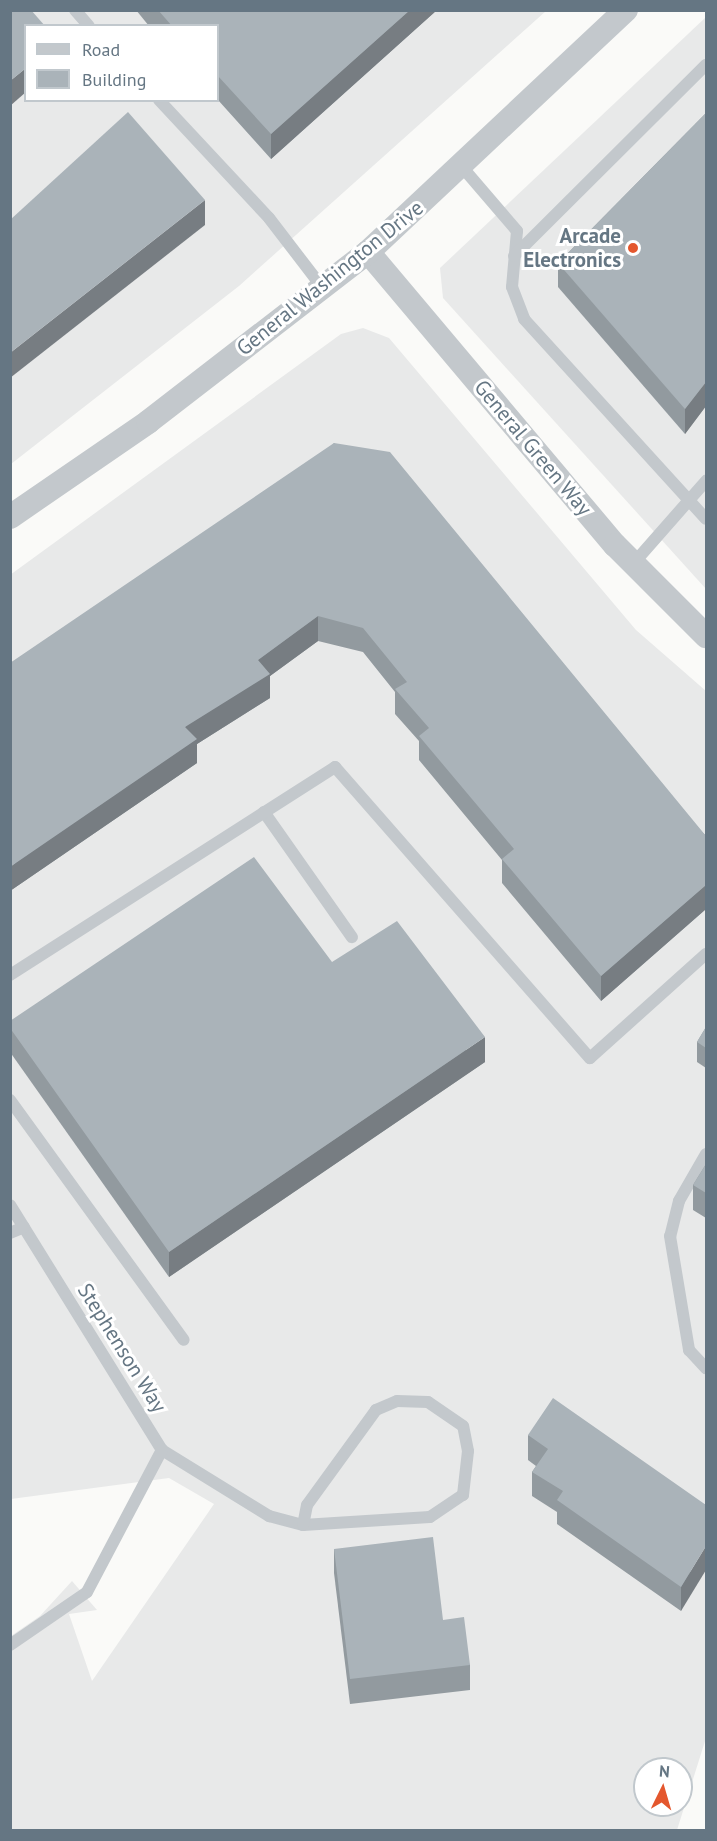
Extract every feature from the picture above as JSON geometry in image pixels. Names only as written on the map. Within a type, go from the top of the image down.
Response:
[{"type":"street","name":"General Washington Drive","points":[[10,517],[148,422],[368,252],[463,168],[626,10]]},
{"type":"street","name":"General Green Way","points":[[368,252],[633,564],[706,636]]},
{"type":"lane","points":[[75,10],[87,24]]},
{"type":"lane","points":[[514,256],[706,65]]},
{"type":"lane","points":[[161,102],[269,218],[322,287]]},
{"type":"lane","points":[[463,168],[517,231],[512,287],[524,319],[706,519]]},
{"type":"lane","points":[[633,564],[706,481]]},
{"type":"lane","points":[[10,975],[335,766],[590,1058],[706,954]]},
{"type":"lane","points":[[264,812],[352,937]]},
{"type":"lane","points":[[10,1100],[184,1340]]},
{"type":"lane","points":[[706,1154],[679,1201],[670,1236],[689,1350],[706,1368]]},
{"type":"lane","name":"Stephenson Way","points":[[10,1205],[162,1450],[223,1491],[269,1516],[303,1525],[430,1517],[463,1495],[468,1451],[463,1426],[428,1402],[397,1401],[376,1410],[307,1505],[303,1525]]},
{"type":"lane","points":[[10,1233],[24,1227]]},
{"type":"lane","points":[[10,1645],[53,1621],[87,1592],[162,1450]]},
{"type":"shaded area","points":[[11,11],[546,11],[239,286],[11,464]]},
{"type":"shaded area","points":[[706,17],[706,589],[443,298],[440,268]]},
{"type":"shaded area","points":[[363,328],[389,338],[636,630],[706,691],[706,1738],[693,1779],[693,1757],[633,1757],[633,1817],[681,1817],[677,1830],[11,1830],[11,1636],[40,1616],[72,1581],[97,1610],[69,1614],[92,1681],[214,1504],[169,1478],[11,1499],[10,575],[341,334]]},
{"type":"building","points":[[10,10],[31,10],[43,24],[24,24],[24,70],[10,81]]},
{"type":"building","points":[[158,10],[410,10],[271,134],[219,77],[219,24],[170,24]]},
{"type":"building","points":[[128,112],[205,200],[10,353],[10,220]]},
{"type":"building","points":[[706,113],[706,382],[685,409],[558,263]]},
{"type":"building","points":[[334,443],[390,452],[706,836],[706,885],[601,976],[502,859],[514,849],[419,736],[429,728],[395,689],[407,682],[363,628],[318,616],[258,660],[270,674],[185,727],[197,739],[10,867],[10,663]]},
{"type":"building","points":[[254,857],[332,962],[397,921],[485,1037],[169,1252],[10,1028],[10,1021]]},
{"type":"building","points":[[706,1027],[706,1048],[697,1042]]},
{"type":"building","points":[[706,1164],[706,1193],[693,1185]]},
{"type":"building","points":[[553,1398],[706,1505],[706,1546],[681,1587],[557,1500],[563,1491],[532,1472],[548,1449],[528,1435]]},
{"type":"building","points":[[433,1537],[443,1620],[464,1617],[470,1665],[350,1679],[334,1549]]},
{"type":"place","name":"Arcade Electronics","points":[[633,248]]}]
